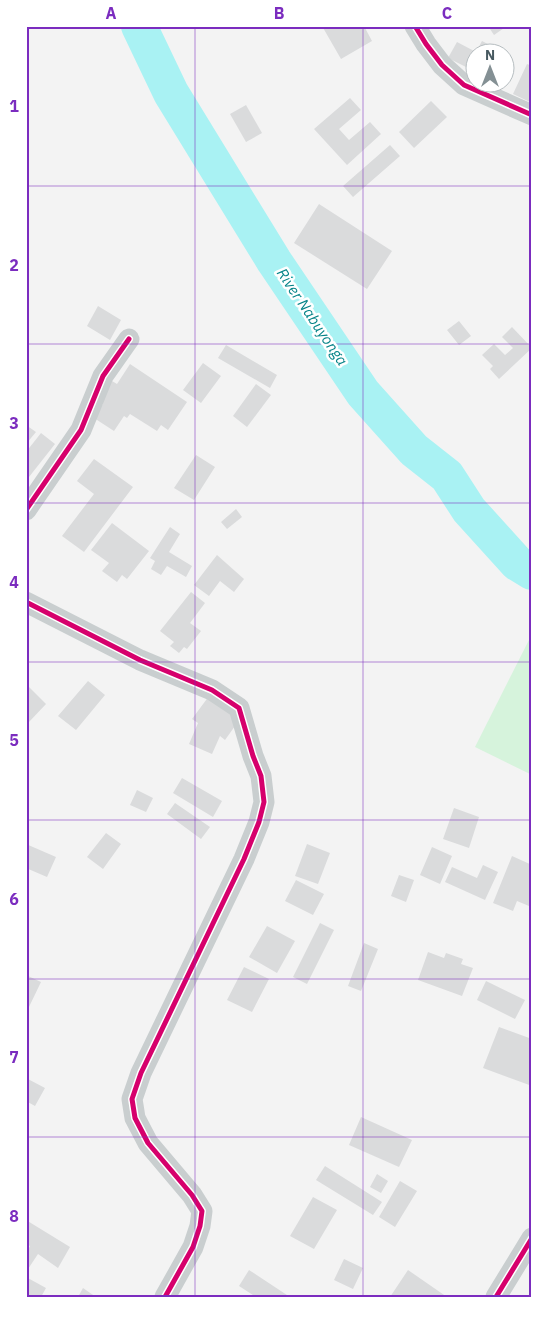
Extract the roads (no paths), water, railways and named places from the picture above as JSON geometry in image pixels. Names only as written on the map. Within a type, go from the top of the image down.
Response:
[{"type":"street","points":[[415,26],[442,65],[464,85],[532,115]]},
{"type":"street","points":[[26,510],[81,430],[103,376],[129,339]]},
{"type":"street","points":[[26,602],[140,660],[212,690],[239,708],[261,776],[264,802],[259,822],[244,859],[141,1073],[132,1099],[135,1118],[148,1143],[192,1195],[202,1211],[200,1226],[193,1247],[165,1297]]},
{"type":"street","points":[[496,1297],[532,1238]]},
{"type":"waterway","name":"River Nabuyonga","points":[[139,26],[171,93],[274,261],[363,393],[414,450],[447,476],[469,510],[517,563],[532,572]]}]
